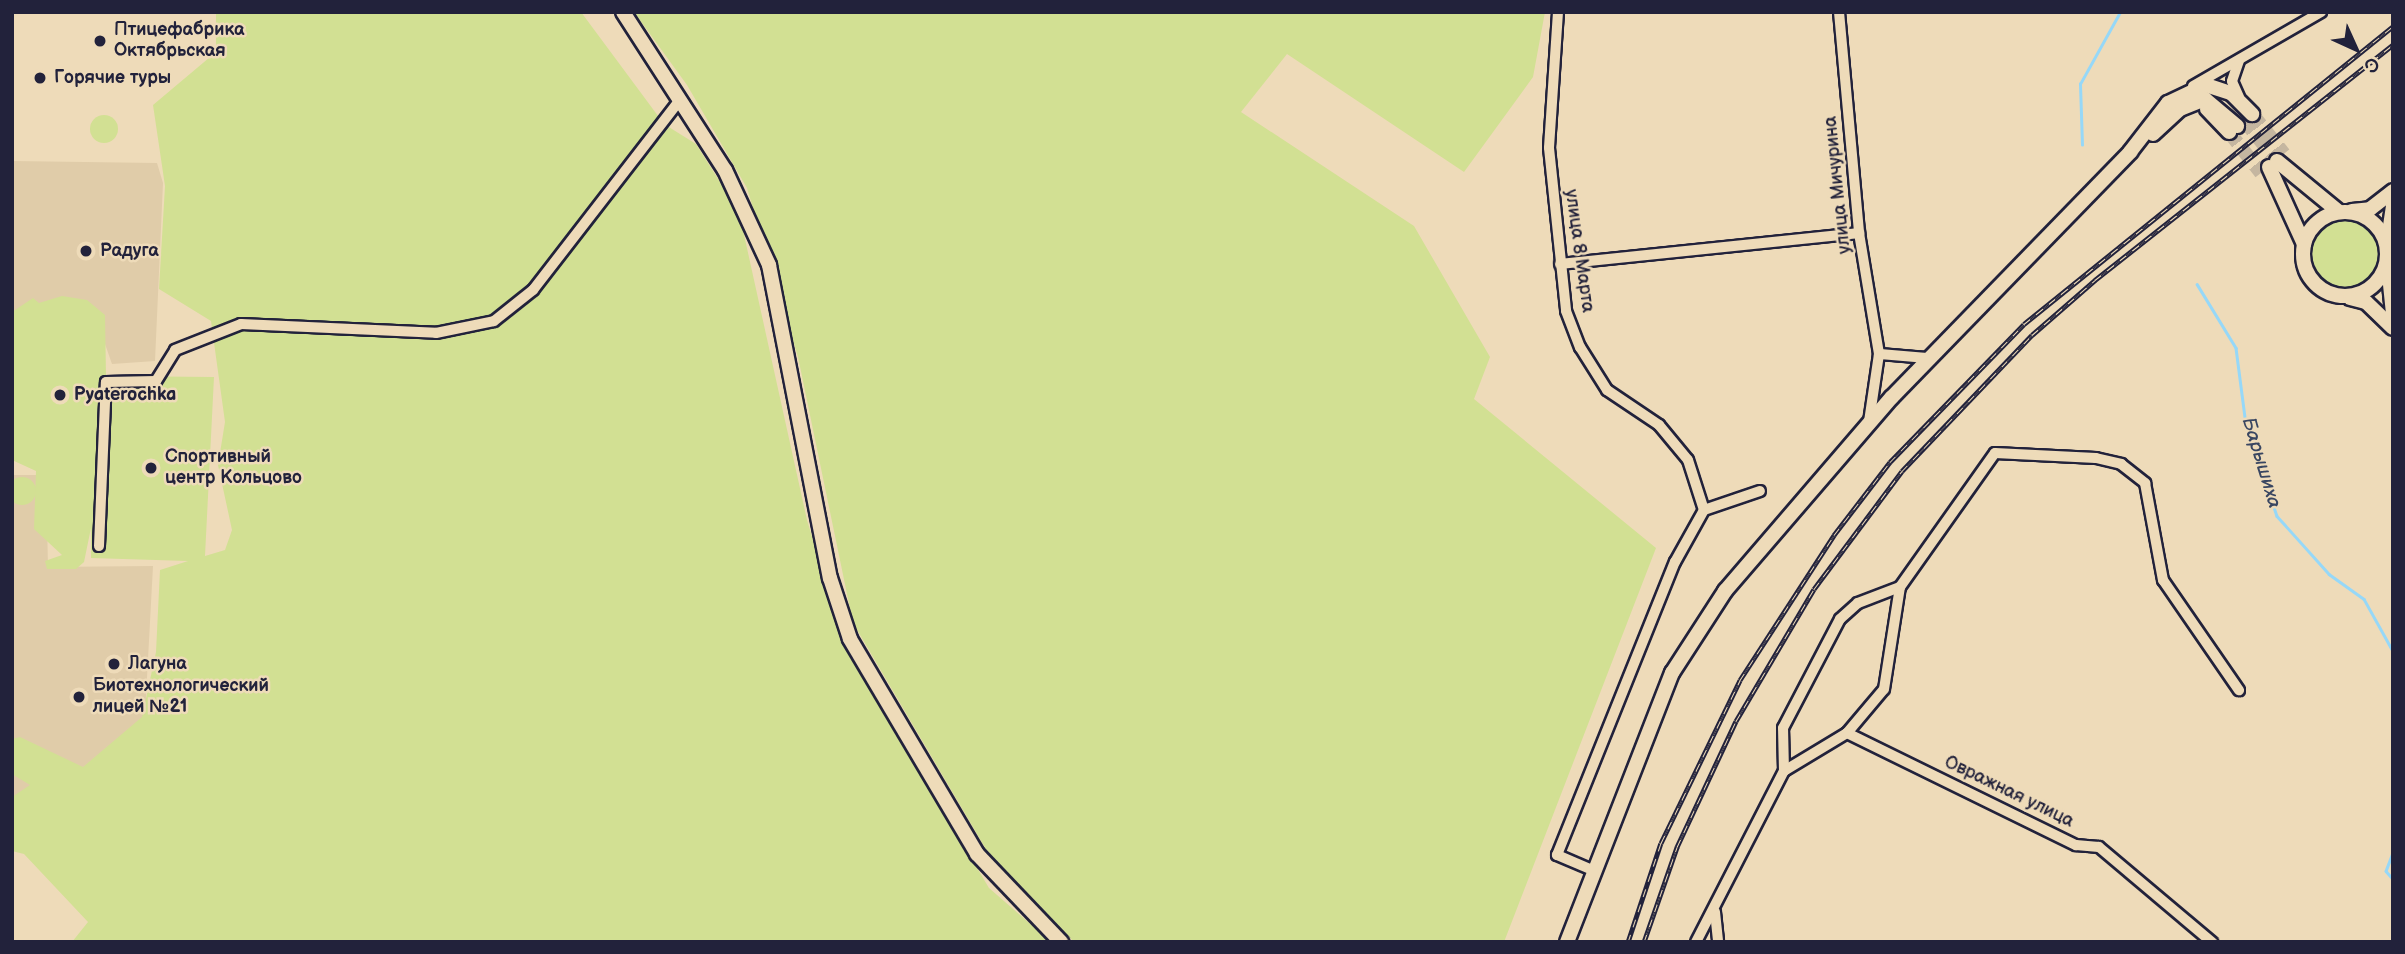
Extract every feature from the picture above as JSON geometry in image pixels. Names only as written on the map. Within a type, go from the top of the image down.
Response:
[{"type":"main road","points":[[623,12],[750,213],[769,265],[831,578],[850,639],[977,854],[1061,942]]},
{"type":"main road","points":[[1567,942],[1590,869],[1672,673],[1696,632],[1869,424],[1928,358],[2144,138],[2183,93],[2206,85],[2241,101],[2241,123],[2225,99],[2191,96],[2144,138]]},
{"type":"main road","points":[[2346,297],[2373,287],[2387,254],[2372,221],[2344,212],[2312,193],[2273,163],[2293,209],[2304,244],[2309,278],[2346,297],[2366,302],[2393,328]]},
{"type":"main road","points":[[2304,244],[2312,227],[2344,212],[2370,209],[2393,191]]},
{"type":"main road","points":[[2393,206],[2387,254],[2393,313]]},
{"type":"street","name":"улица 8 Марта","points":[[1558,12],[1549,148],[1566,311],[1580,347],[1606,390],[1659,425],[1688,460],[1704,510]]},
{"type":"street","name":"улица Мичурина","points":[[1839,12],[1859,233],[1879,354],[1869,424]]},
{"type":"street","points":[[2183,93],[2320,12]]},
{"type":"street","points":[[2241,59],[2232,81],[2241,101]]},
{"type":"street","points":[[99,546],[106,382],[156,381],[175,350],[241,324],[436,333],[494,321],[533,290],[680,100]]},
{"type":"street","points":[[1560,264],[1859,233]]},
{"type":"street","points":[[1879,354],[1928,358]]},
{"type":"street","points":[[1784,771],[1847,733],[1884,689],[1900,587],[1995,453],[2121,464],[2145,483],[2152,500],[2163,580],[2239,690]]},
{"type":"street","points":[[1590,869],[1557,855],[1675,562],[1704,510],[1760,491]]},
{"type":"street","points":[[1696,942],[1715,912],[1784,771],[1787,717],[1840,619],[1858,603],[1900,587]]},
{"type":"street","name":"Овражная улица","points":[[1847,733],[2076,845],[2099,846],[2213,942]]},
{"type":"street","points":[[1715,912],[1718,942]]},
{"type":"shaded area","name":"Радуга","points":[[12,161],[157,163],[163,183],[155,361],[112,364],[97,321],[12,319]]},
{"type":"shaded area","name":"Биотехнологический лицей №21","points":[[12,475],[46,475],[48,567],[153,566],[139,827],[12,827]]},
{"type":"green space","points":[[216,12],[581,12],[664,124],[696,144],[739,212],[807,520],[844,643],[989,888],[1051,942],[72,942],[88,922],[24,854],[12,851],[12,797],[30,785],[12,774],[12,739],[20,737],[83,767],[142,717],[156,652],[160,570],[188,561],[91,558],[91,528],[84,562],[76,569],[47,569],[45,561],[62,555],[34,529],[36,471],[12,460],[12,312],[33,298],[39,303],[62,296],[87,300],[105,315],[106,376],[214,377],[205,556],[225,550],[232,530],[218,465],[225,422],[211,321],[159,289],[165,186],[153,105],[216,52]]},
{"type":"green space","points":[[634,12],[1545,12],[1533,77],[1464,172],[1287,54],[1241,112],[1414,226],[1490,357],[1474,399],[1656,548],[1504,942],[1074,942],[987,851],[853,623],[798,357],[747,188],[687,85]]},
{"type":"green space","points":[[104,115],[114,119],[118,129],[114,139],[104,143],[94,139],[90,129],[94,119]]},
{"type":"green space","points":[[2345,221],[2368,231],[2378,254],[2368,277],[2345,287],[2322,277],[2312,254],[2322,231]]},
{"type":"green space","points":[[22,477],[32,481],[36,491],[32,501],[22,505],[12,501],[8,491],[12,481]]},
{"type":"waterway","name":"Барышиха","points":[[2082,145],[2080,84],[2120,12]]},
{"type":"waterway","name":"Барышиха","points":[[2197,284],[2236,348],[2246,425],[2277,516],[2329,574],[2364,599],[2393,651]]},
{"type":"waterway","name":"Барышиха","points":[[2393,853],[2386,871],[2393,879]]},
{"type":"tunnel","points":[[2252,114],[2284,154]]},
{"type":"tunnel","points":[[2244,120],[2277,161]]},
{"type":"tunnel","points":[[2229,132],[2261,173]]},
{"type":"railway","points":[[1628,942],[1661,843],[1740,680],[1834,535],[1890,462],[2024,324],[2393,26]]},
{"type":"railway","points":[[1644,942],[1677,847],[1736,721],[1814,589],[1902,471],[2032,335],[2095,280],[2393,45]]},
{"type":"place","name":"Птицефабрика Октябрьская","points":[[100,41]]},
{"type":"place","name":"Горячие туры","points":[[40,78]]},
{"type":"place","name":"Радуга","points":[[86,251]]},
{"type":"place","name":"Pyaterochka","points":[[60,395]]},
{"type":"place","name":"Спортивный центр Кольцово","points":[[151,468]]},
{"type":"place","name":"Лагуна","points":[[114,664]]},
{"type":"place","name":"Биотехнологический лицей №21","points":[[79,697]]}]
